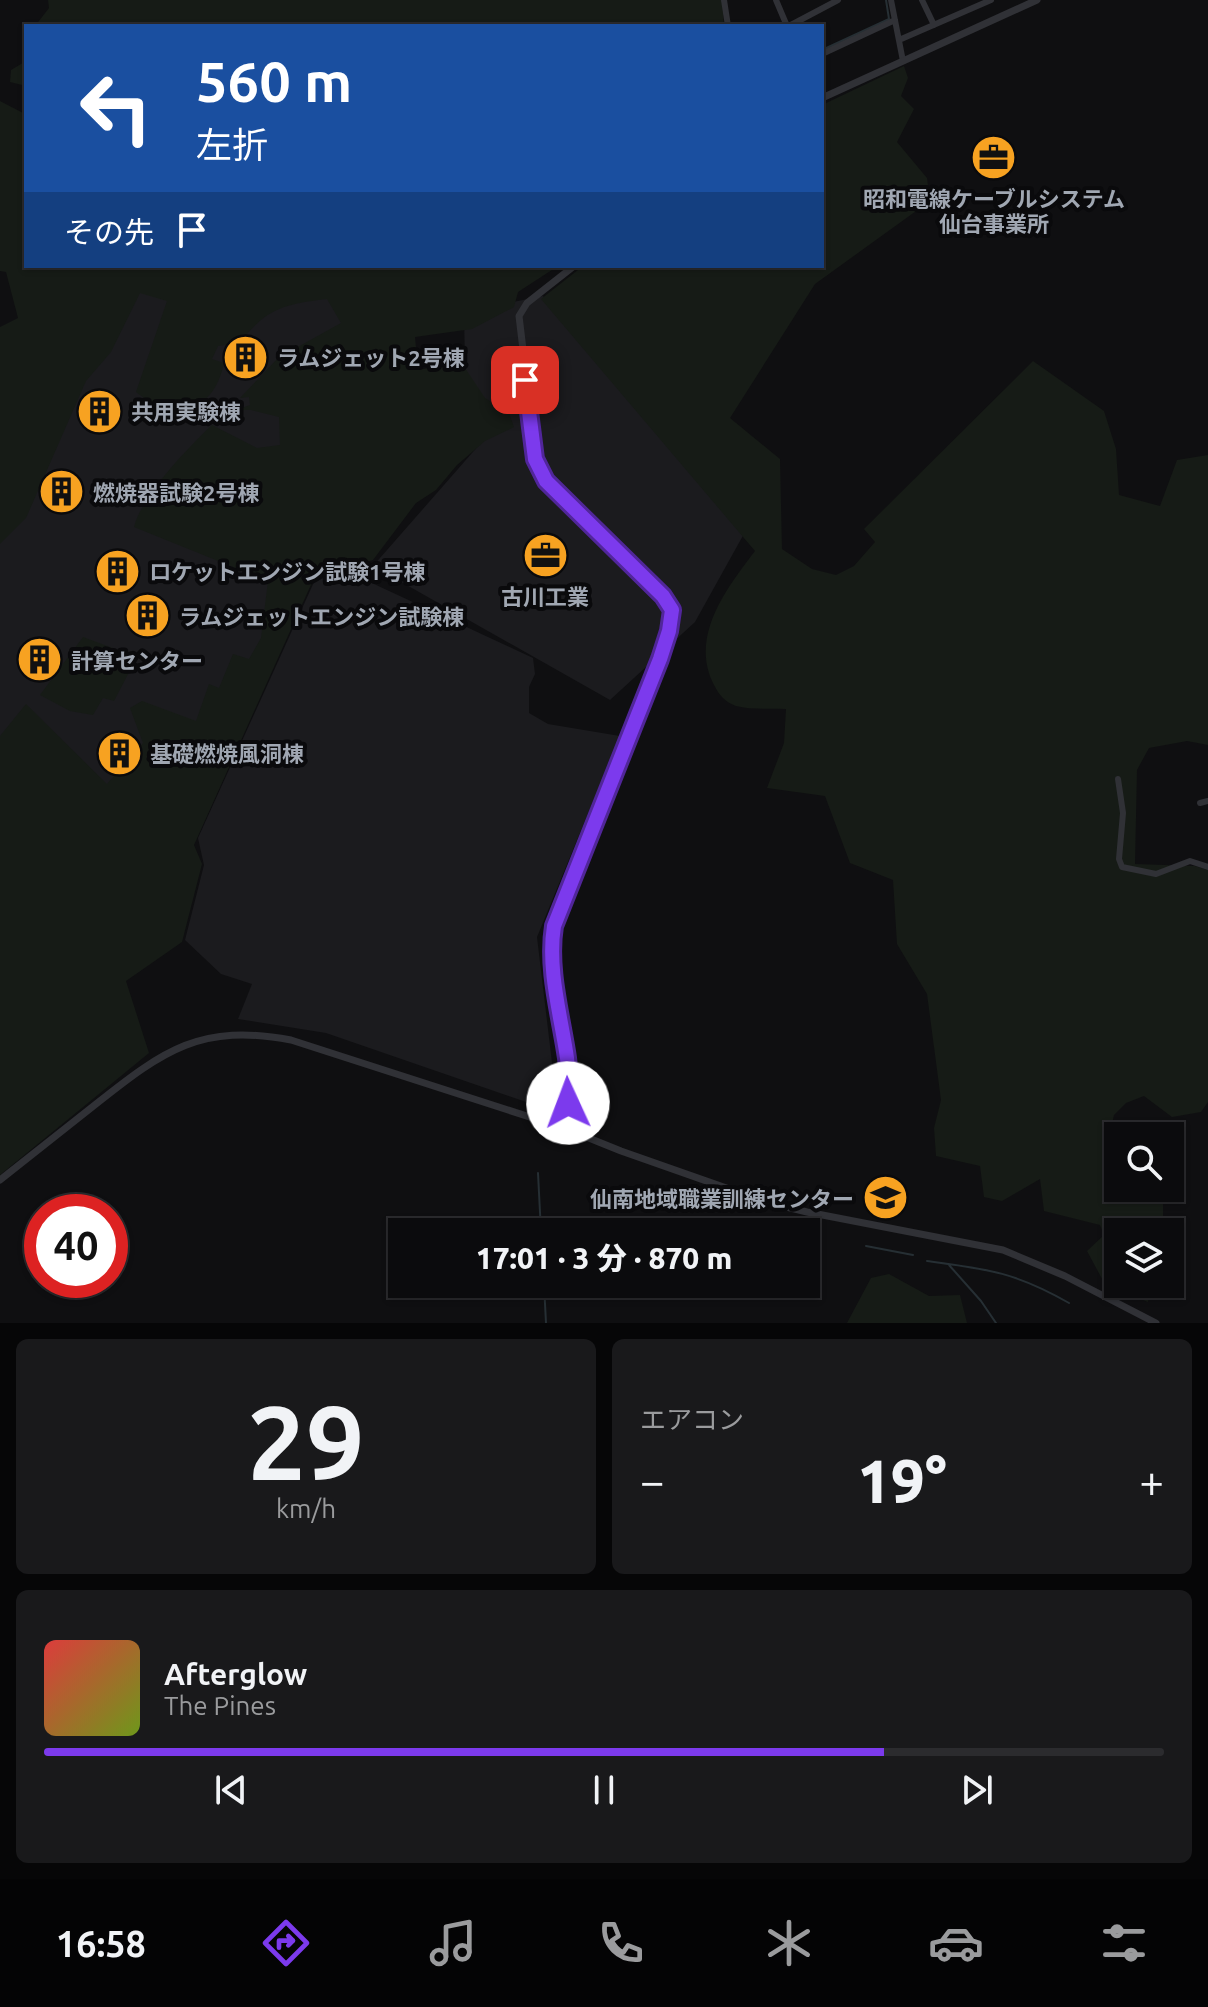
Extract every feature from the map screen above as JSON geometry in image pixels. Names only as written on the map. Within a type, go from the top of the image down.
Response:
[{"type":"street","points":[[724,0],[728,24]]},
{"type":"street","points":[[776,0],[787,24]]},
{"type":"street","points":[[792,24],[838,0]]},
{"type":"street","points":[[891,0],[903,61]]},
{"type":"street","points":[[922,0],[934,25]]},
{"type":"street","points":[[967,0],[971,9]]},
{"type":"street","points":[[899,40],[991,0]]},
{"type":"street","points":[[824,97],[1037,0]]},
{"type":"street","points":[[824,53],[895,20]]},
{"type":"street","points":[[564,1128],[568,1103],[567,1062],[556,991],[554,926],[660,659],[672,610],[663,596],[556,492],[537,467],[519,316],[527,303],[571,268]]},
{"type":"street","points":[[1118,779],[1123,813],[1119,859],[1122,867],[1156,874],[1190,861],[1208,867]]},
{"type":"street","points":[[1200,803],[1208,801]]},
{"type":"street","points":[[0,1180],[154,1059],[185,1045],[231,1035],[260,1035],[291,1040],[564,1128],[766,1202],[1003,1250],[1065,1276],[1156,1323]]},
{"type":"shaded area","points":[[48,0],[722,0],[724,24],[37,24],[49,8]]},
{"type":"shaded area","points":[[24,62],[24,86],[10,82],[11,70]]},
{"type":"shaded area","points":[[904,66],[908,78],[901,96],[914,109],[897,142],[927,178],[930,201],[815,284],[730,418],[780,459],[782,549],[812,569],[836,575],[854,566],[875,542],[864,529],[1033,361],[1104,411],[1116,449],[1119,495],[1160,506],[1177,460],[1208,455],[1208,745],[1187,741],[1149,748],[1137,770],[1135,864],[1195,866],[1208,870],[1208,1102],[1201,1112],[1172,1117],[1144,1096],[1126,1103],[1114,1115],[1112,1122],[1104,1122],[1104,1202],[1163,1202],[1163,1218],[1104,1218],[1104,1235],[1100,1225],[1044,1211],[1040,1179],[1002,1201],[984,1197],[980,1166],[936,1156],[934,1128],[941,1100],[927,994],[897,944],[893,880],[850,863],[825,796],[767,788],[784,743],[786,709],[747,708],[732,704],[718,692],[707,667],[708,632],[714,614],[755,551],[541,299],[580,268],[824,268],[824,104]]},
{"type":"shaded area","points":[[0,101],[24,113],[24,268],[555,268],[518,292],[514,307],[472,329],[415,337],[418,370],[461,362],[485,398],[509,413],[514,427],[485,441],[457,465],[436,490],[416,503],[373,560],[314,578],[194,845],[202,864],[182,942],[126,981],[149,1053],[0,1175],[0,736],[26,704],[107,784],[143,743],[130,708],[142,701],[196,721],[209,684],[219,688],[233,654],[249,659],[261,638],[268,581],[134,527],[156,487],[212,425],[257,448],[280,445],[279,417],[251,410],[236,410],[250,405],[249,397],[240,398],[278,358],[341,323],[327,299],[273,312],[255,326],[234,350],[225,345],[218,346],[212,359],[224,363],[212,392],[200,403],[172,419],[136,392],[167,301],[140,293],[111,352],[86,381],[26,518],[0,544],[0,327],[18,318],[6,272],[0,271]]},
{"type":"shaded area","points":[[401,268],[352,501],[0,1140],[0,370],[52,289]]},
{"type":"shaded area","points":[[543,296],[745,532],[695,622],[610,700],[373,566],[493,429],[465,368],[464,312]]},
{"type":"shaded area","points":[[344,570],[533,658],[535,674],[529,687],[529,713],[548,724],[620,736],[537,937],[558,1113],[326,1033],[238,1019],[252,984],[221,974],[185,940],[204,865],[198,838],[314,582]]},
{"type":"shaded area","points":[[83,637],[137,657],[114,701],[103,698],[93,715],[70,711],[40,695]]},
{"type":"shaded area","points":[[1104,1235],[1104,1283],[1087,1251]]},
{"type":"shaded area","points":[[889,1274],[929,1296],[960,1295],[967,1323],[847,1323],[871,1278]]},
{"type":"waterway","points":[[824,49],[889,19],[886,0]]},
{"type":"waterway","points":[[538,1173],[540,1218]]},
{"type":"waterway","points":[[866,1246],[913,1255]]},
{"type":"waterway","points":[[927,1261],[1000,1273],[1032,1284],[1069,1303]]},
{"type":"waterway","points":[[949,1265],[996,1323]]},
{"type":"waterway","points":[[545,1298],[546,1323]]},
{"type":"place","name":"昭和電線ケーブルシステム 仙台事業所","points":[[994,157]]},
{"type":"place","name":"ラムジェット2号棟","points":[[246,357]]},
{"type":"place","name":"共用実験棟","points":[[100,411]]},
{"type":"place","name":"燃焼器試験2号棟","points":[[62,492]]},
{"type":"place","name":"古川工業","points":[[545,555]]},
{"type":"place","name":"ロケットエンジン試験1号棟","points":[[118,571]]},
{"type":"place","name":"ラムジェットエンジン試験棟","points":[[148,616]]},
{"type":"place","name":"計算センター","points":[[40,660]]},
{"type":"place","name":"基礎燃焼風洞棟","points":[[119,753]]},
{"type":"place","name":"仙南地域職業訓練センター","points":[[885,1198]]},
{"type":"route","points":[[525,380],[537,467],[556,492],[663,596],[672,610],[660,659],[554,926],[556,991],[567,1062],[568,1103]]}]
